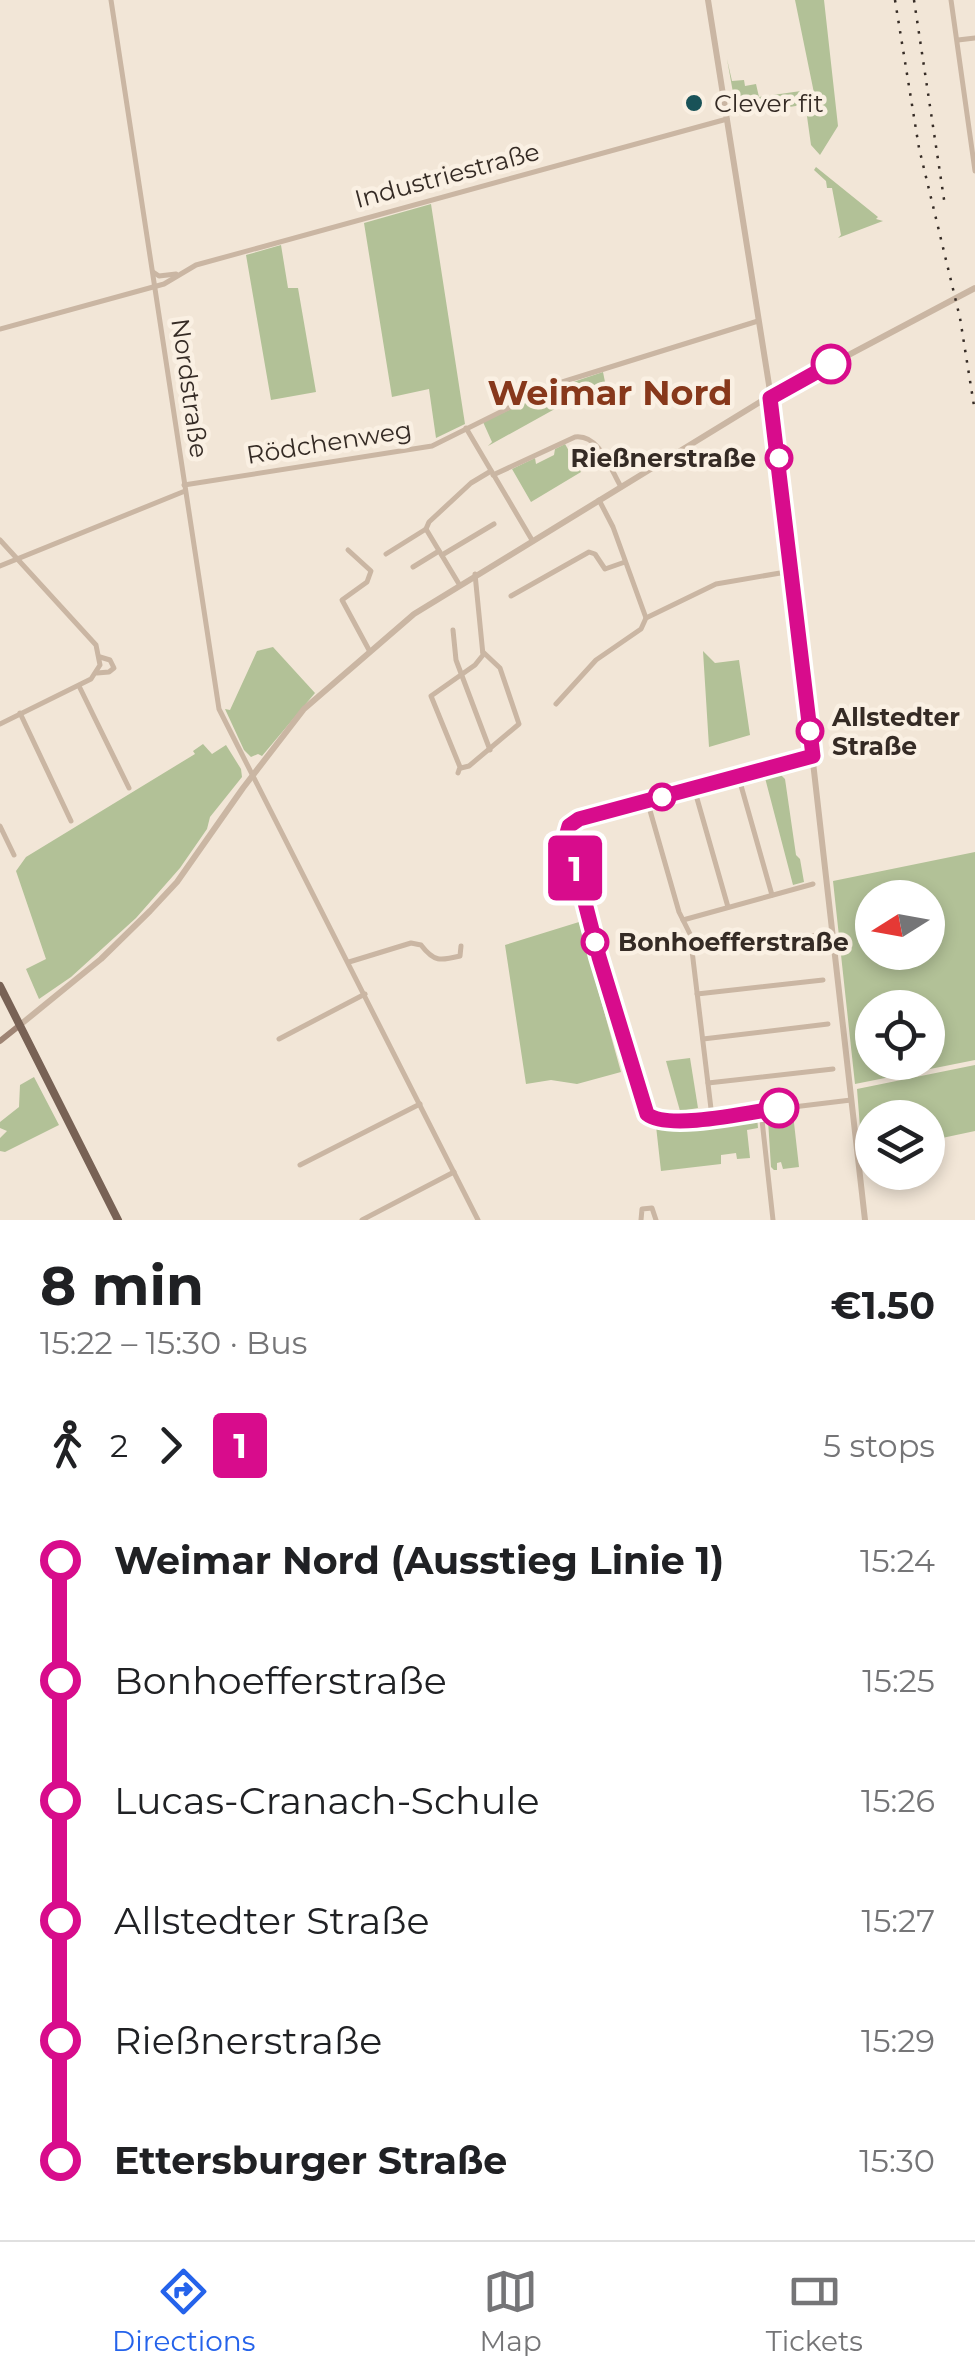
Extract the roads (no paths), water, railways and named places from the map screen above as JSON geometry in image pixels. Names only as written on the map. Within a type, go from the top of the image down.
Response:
[{"type":"main road","points":[[0,986],[118,1220]]},
{"type":"main road","points":[[0,1041],[20,1025]]},
{"type":"street","name":"Nordstraße","points":[[112,0],[219,709],[478,1220]]},
{"type":"street","points":[[708,0],[770,398],[865,1220]]},
{"type":"street","points":[[952,0],[975,171]]},
{"type":"street","points":[[958,40],[975,38]]},
{"type":"street","name":"Industriestraße","points":[[0,329],[154,286],[212,260],[726,119]]},
{"type":"street","name":"Industriestraße","points":[[152,272],[160,276],[179,274]]},
{"type":"street","points":[[20,1025],[101,959],[177,882],[304,710],[427,604],[770,398],[971,290]]},
{"type":"street","name":"Rödchenweg","points":[[0,566],[184,488],[432,446],[559,384],[758,321]]},
{"type":"street","points":[[466,428],[532,540]]},
{"type":"street","points":[[386,554],[426,529],[471,484],[575,437],[584,436],[594,442],[621,486]]},
{"type":"street","points":[[599,500],[613,527],[646,618]]},
{"type":"street","points":[[413,567],[494,524]]},
{"type":"street","points":[[426,529],[459,584]]},
{"type":"street","points":[[0,540],[96,645],[100,657],[97,673]]},
{"type":"street","points":[[348,550],[371,571],[367,582],[342,600],[370,650]]},
{"type":"street","points":[[511,596],[589,552],[605,569],[625,562]]},
{"type":"street","points":[[556,704],[596,660],[641,629],[646,618],[716,584],[792,571]]},
{"type":"street","points":[[476,574],[484,652],[476,665],[431,696],[459,770],[516,729],[519,720],[500,668],[484,652]]},
{"type":"street","points":[[453,630],[456,660],[490,750]]},
{"type":"street","points":[[0,724],[79,686],[97,673],[110,672],[114,668],[110,660],[100,657]]},
{"type":"street","points":[[79,686],[128,788]]},
{"type":"street","points":[[20,714],[72,822]]},
{"type":"street","points":[[813,756],[574,821],[569,826],[568,840],[644,1109],[651,1118],[661,1121],[712,1117],[851,1100]]},
{"type":"street","points":[[738,775],[772,895]]},
{"type":"street","points":[[694,788],[728,907]]},
{"type":"street","points":[[647,800],[690,934],[712,1117]]},
{"type":"street","points":[[0,826],[14,855]]},
{"type":"street","points":[[683,920],[812,884]]},
{"type":"street","points":[[692,949],[818,935]]},
{"type":"street","points":[[348,962],[411,944],[421,945],[432,958],[441,961],[460,956],[461,946]]},
{"type":"street","points":[[697,994],[823,980]]},
{"type":"street","points":[[279,1039],[364,994]]},
{"type":"street","points":[[703,1039],[828,1024]]},
{"type":"street","points":[[708,1084],[833,1069]]},
{"type":"street","points":[[300,1165],[420,1104]]},
{"type":"street","points":[[761,1111],[773,1220]]},
{"type":"street","points":[[362,1220],[454,1172]]},
{"type":"street","points":[[641,1220],[642,1209],[647,1207],[652,1208],[656,1220]]},
{"type":"railway","points":[[895,0],[919,148],[960,318],[975,412]]},
{"type":"railway","points":[[914,0],[945,206]]},
{"type":"place","name":"Clever fit","points":[[694,103]]},
{"type":"place","name":"Rießnerstraße","points":[[779,458]]},
{"type":"place","name":"Allstedter Straße","points":[[810,731]]},
{"type":"place","name":"Bonhoefferstraße","points":[[595,942]]},
{"type":"district","name":"Weimar Nord","points":[[610,393]]}]
